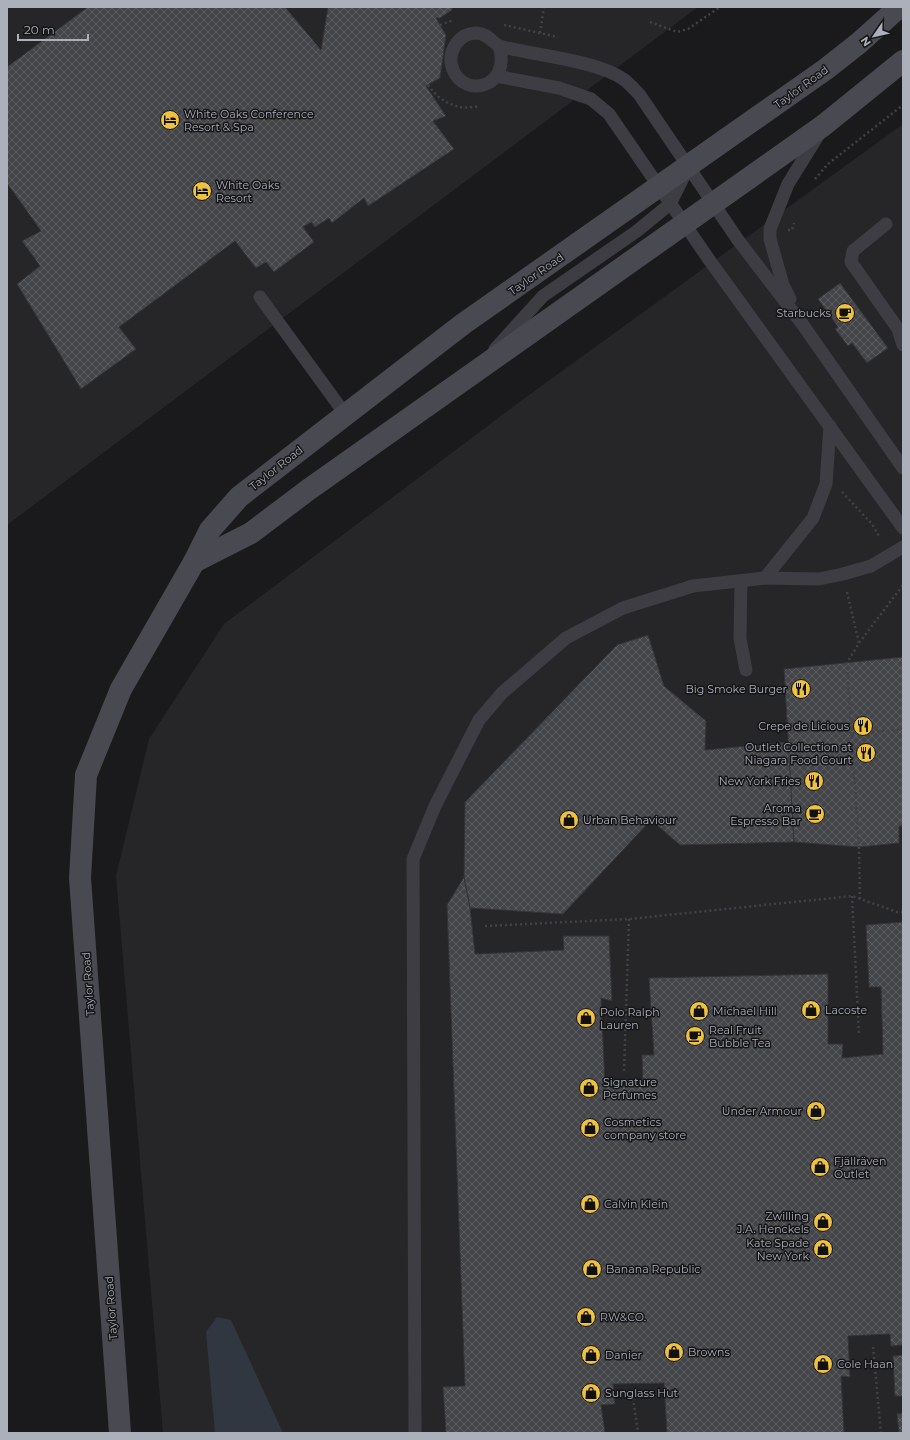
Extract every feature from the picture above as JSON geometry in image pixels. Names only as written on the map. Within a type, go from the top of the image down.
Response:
[{"type":"main road","name":"Taylor Road","points":[[120,1433],[80,878],[86,775],[121,689],[194,562],[210,530],[239,497],[463,324],[664,196],[688,167],[826,69],[859,43],[899,7]]},
{"type":"main road","points":[[194,562],[251,533],[308,490],[469,378],[824,125],[903,61]]},
{"type":"lane","points":[[499,46],[502,61],[496,76],[482,85],[473,86],[464,83],[458,78],[450,62],[454,45],[460,39],[477,33],[485,35],[499,46],[597,68],[622,78],[639,94],[738,240],[803,326],[903,468]]},
{"type":"lane","points":[[496,76],[559,88],[591,99],[609,114],[664,196],[903,528]]},
{"type":"lane","points":[[803,326],[783,285],[770,239],[770,229],[788,184],[824,125]]},
{"type":"lane","points":[[469,378],[543,296],[637,231],[664,196]]},
{"type":"lane","points":[[886,224],[853,251],[851,262],[898,329],[903,345]]},
{"type":"lane","points":[[260,297],[345,414]]},
{"type":"lane","points":[[765,578],[813,518],[826,484],[830,426]]},
{"type":"lane","points":[[415,1433],[413,859],[435,806],[479,720],[502,693],[566,638],[623,608],[693,586],[765,578],[819,579],[843,574],[872,566],[903,547]]},
{"type":"lane","points":[[741,581],[740,638],[746,670]]},
{"type":"path","points":[[540,33],[544,7]]},
{"type":"path","points":[[650,22],[677,32],[688,29],[720,7]]},
{"type":"path","points":[[810,185],[828,164],[903,105]]},
{"type":"path","points":[[785,229],[792,230],[796,217]]},
{"type":"path","points":[[841,492],[872,524],[880,536]]},
{"type":"path","points":[[843,574],[859,643]]},
{"type":"path","points":[[860,899],[859,847],[848,663],[859,643],[903,585]]},
{"type":"path","points":[[852,734],[903,729]]},
{"type":"path","points":[[852,896],[859,1034]]},
{"type":"path","points":[[485,926],[629,919],[852,896],[897,912],[903,912]]},
{"type":"path","points":[[624,1071],[629,919]]},
{"type":"path","points":[[873,1347],[881,1433]]},
{"type":"path","points":[[633,1398],[638,1433]]},
{"type":"shaded area","name":"White Oaks Resort","points":[[7,7],[698,7],[7,525]]},
{"type":"shaded area","points":[[903,124],[903,1433],[163,1433],[116,876],[149,739],[224,624],[522,400]]},
{"type":"shaded area","points":[[217,1317],[231,1320],[283,1433],[215,1433],[206,1332]]},
{"type":"building","name":"White Oaks Resort","points":[[88,7],[285,7],[321,50],[328,7],[452,7],[452,10],[440,18],[436,18],[446,35],[440,78],[426,86],[446,116],[433,121],[454,149],[368,206],[364,198],[332,223],[329,218],[315,227],[311,222],[303,227],[314,242],[274,272],[266,262],[256,268],[235,241],[119,327],[136,349],[81,389],[17,284],[40,266],[22,241],[41,231],[7,183],[7,67]]},
{"type":"building","name":"Starbucks","points":[[840,283],[888,348],[867,363],[852,343],[848,346],[835,329],[838,327],[818,299]]},
{"type":"building","points":[[648,635],[664,686],[706,721],[705,750],[789,742],[794,842],[680,845],[651,820],[563,914],[470,908],[464,877],[465,802],[617,645]]},
{"type":"building","points":[[903,657],[903,826],[899,826],[899,843],[859,847],[794,842],[784,669]]},
{"type":"building","points":[[464,877],[470,908],[475,954],[564,950],[563,936],[609,936],[612,1001],[601,998],[605,1085],[643,1085],[642,1055],[654,1055],[649,978],[828,974],[828,1044],[843,1044],[842,1058],[883,1054],[881,987],[869,987],[866,925],[903,922],[903,1345],[891,1346],[890,1334],[848,1336],[850,1377],[841,1376],[844,1433],[667,1433],[664,1383],[613,1384],[615,1404],[601,1405],[605,1433],[446,1433],[443,1387],[465,1386],[447,905]]},
{"type":"building","points":[[903,1355],[903,1396],[895,1396],[893,1356]]},
{"type":"building","points":[[903,1413],[903,1433],[899,1433],[897,1414]]},
{"type":"place","name":"White Oaks Conference Resort & Spa","points":[[170,120]]},
{"type":"place","name":"White Oaks Resort","points":[[202,191]]},
{"type":"place","name":"Starbucks","points":[[845,313]]},
{"type":"place","name":"Big Smoke Burger","points":[[801,689]]},
{"type":"place","name":"Crepe de Licious","points":[[863,726]]},
{"type":"place","name":"Outlet Collection at Niagara Food Court","points":[[866,753]]},
{"type":"place","name":"New York Fries","points":[[814,781]]},
{"type":"place","name":"Aroma Espresso Bar","points":[[815,814]]},
{"type":"place","name":"Urban Behaviour","points":[[569,820]]},
{"type":"place","name":"Lacoste","points":[[811,1010]]},
{"type":"place","name":"Michael Hill","points":[[699,1011]]},
{"type":"place","name":"Polo Ralph Lauren","points":[[586,1018]]},
{"type":"place","name":"Real Fruit Bubble Tea","points":[[695,1036]]},
{"type":"place","name":"Signature Perfumes","points":[[589,1088]]},
{"type":"place","name":"Under Armour","points":[[816,1111]]},
{"type":"place","name":"Cosmetics company store","points":[[590,1128]]},
{"type":"place","name":"Fjällräven Outlet","points":[[820,1167]]},
{"type":"place","name":"Calvin Klein","points":[[590,1204]]},
{"type":"place","name":"Zwilling J.A. Henckels","points":[[823,1222]]},
{"type":"place","name":"Kate Spade New York","points":[[823,1249]]},
{"type":"place","name":"Banana Republic","points":[[592,1269]]},
{"type":"place","name":"RW&CO.","points":[[586,1317]]},
{"type":"place","name":"Browns","points":[[674,1352]]},
{"type":"place","name":"Danier","points":[[591,1355]]},
{"type":"place","name":"Cole Haan","points":[[823,1364]]},
{"type":"place","name":"Sunglass Hut","points":[[591,1393]]}]
